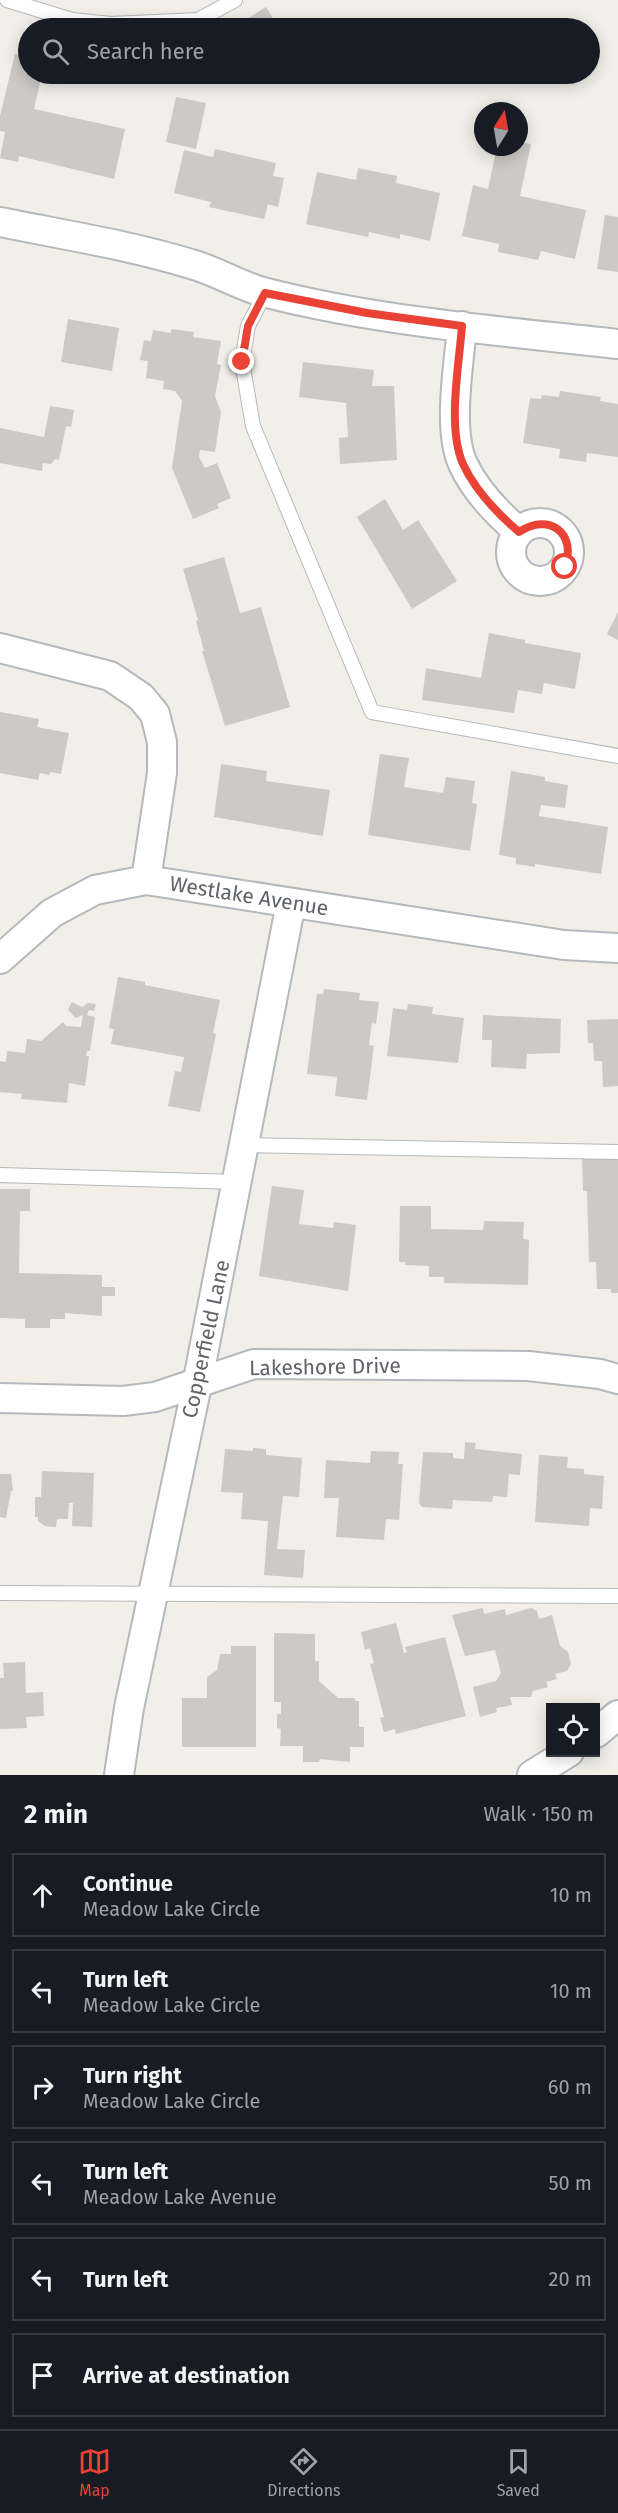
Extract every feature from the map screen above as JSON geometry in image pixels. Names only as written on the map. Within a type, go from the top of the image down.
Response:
[{"type":"street","points":[[0,222],[193,264],[265,293],[367,313],[618,344]]},
{"type":"street","points":[[462,326],[456,407],[459,448],[463,464],[495,511],[519,532]]},
{"type":"street","name":"Westlake Avenue","points":[[0,648],[110,676],[141,696],[155,714],[162,742],[162,773],[146,880],[564,945],[618,948]]},
{"type":"street","points":[[0,959],[51,913],[95,890],[146,880]]},
{"type":"street","name":"Copperfield Lane","points":[[119,1775],[129,1708],[197,1385],[291,903]]},
{"type":"street","name":"Lakeshore Drive","points":[[0,1398],[123,1401],[155,1397],[197,1385],[236,1368],[254,1364],[528,1366],[600,1374],[618,1379]]},
{"type":"street","points":[[600,1730],[618,1715]]},
{"type":"street","points":[[532,1775],[561,1757]]},
{"type":"lane","points":[[8,0],[66,18]]},
{"type":"lane","points":[[202,18],[235,0]]},
{"type":"lane","points":[[265,293],[248,326],[242,362],[253,426],[372,712],[618,756]]},
{"type":"lane","points":[[245,1145],[618,1152]]},
{"type":"lane","points":[[0,1175],[237,1182]]},
{"type":"lane","points":[[0,1593],[618,1596]]},
{"type":"building","points":[[266,7],[273,18],[248,18]]},
{"type":"building","points":[[15,54],[18,55],[18,84],[40,84],[34,109],[125,129],[114,179],[19,156],[18,162],[0,158],[5,132],[0,131],[0,116]]},
{"type":"building","points":[[176,97],[206,103],[196,149],[166,142]]},
{"type":"building","points":[[528,144],[531,144],[520,196],[586,210],[575,259],[541,251],[538,260],[498,252],[499,244],[462,236],[473,185],[488,189],[495,156],[528,156]]},
{"type":"building","points":[[215,149],[276,163],[273,176],[284,178],[278,207],[268,204],[264,219],[209,207],[211,202],[174,193],[184,150],[213,157]]},
{"type":"building","points":[[358,168],[397,176],[396,183],[440,193],[430,241],[400,234],[400,239],[369,232],[368,237],[306,224],[317,172],[356,180]]},
{"type":"building","points":[[605,215],[618,217],[618,272],[597,269]]},
{"type":"building","points":[[68,319],[119,328],[112,371],[61,362]]},
{"type":"building","points":[[171,329],[194,332],[193,337],[221,341],[217,364],[221,365],[215,396],[221,412],[215,452],[200,450],[199,457],[205,468],[217,463],[231,498],[217,504],[219,508],[193,519],[172,468],[182,401],[175,391],[163,389],[164,381],[146,378],[148,361],[140,360],[144,340],[151,341],[153,330],[171,333]]},
{"type":"building","points":[[303,362],[374,370],[372,386],[394,386],[397,460],[340,464],[339,438],[348,437],[346,403],[299,397]]},
{"type":"building","points":[[560,391],[601,397],[600,401],[618,404],[618,457],[587,453],[586,462],[559,458],[560,449],[523,443],[530,398],[541,399],[542,395],[559,397]]},
{"type":"building","points":[[50,406],[74,410],[71,427],[66,426],[59,460],[55,459],[51,464],[43,463],[42,471],[0,463],[0,428],[44,437]]},
{"type":"building","points":[[385,499],[403,530],[418,520],[457,581],[412,609],[357,517]]},
{"type":"building","points":[[224,557],[240,613],[261,607],[290,707],[225,726],[202,651],[204,651],[196,621],[198,620],[183,569]]},
{"type":"building","points":[[618,612],[618,640],[607,634]]},
{"type":"building","points":[[489,633],[525,640],[525,643],[581,653],[575,689],[544,683],[542,694],[518,690],[514,713],[422,700],[426,668],[481,678]]},
{"type":"building","points":[[0,712],[39,719],[37,727],[69,733],[61,774],[40,773],[38,780],[0,773]]},
{"type":"building","points":[[380,754],[409,758],[404,787],[443,793],[446,777],[475,781],[472,803],[477,804],[470,851],[368,835]]},
{"type":"building","points":[[221,764],[267,771],[266,781],[330,790],[323,836],[214,817]]},
{"type":"building","points":[[511,771],[545,777],[545,781],[568,785],[565,808],[541,805],[539,816],[608,827],[601,874],[535,864],[535,867],[516,864],[516,858],[499,855]]},
{"type":"building","points":[[118,977],[145,982],[145,985],[220,1000],[213,1033],[216,1034],[200,1112],[168,1106],[175,1071],[181,1072],[184,1057],[111,1044],[114,1029],[109,1028]]},
{"type":"building","points":[[324,989],[360,993],[359,1000],[379,1002],[376,1024],[372,1023],[369,1045],[374,1046],[367,1100],[335,1096],[337,1077],[307,1074],[317,994],[323,994]]},
{"type":"building","points":[[72,1002],[82,1007],[88,1003],[96,1004],[94,1011],[89,1010],[87,1015],[95,1017],[90,1051],[87,1051],[86,1056],[89,1056],[85,1086],[69,1083],[67,1103],[21,1099],[22,1094],[0,1092],[0,1061],[6,1062],[7,1051],[25,1053],[27,1039],[41,1041],[63,1022],[66,1026],[81,1027],[83,1015],[76,1018],[68,1010]]},
{"type":"building","points":[[408,1004],[433,1007],[432,1014],[464,1018],[458,1063],[387,1056],[393,1008],[407,1010]]},
{"type":"building","points":[[483,1015],[561,1019],[560,1053],[527,1054],[526,1069],[491,1067],[492,1040],[482,1040]]},
{"type":"building","points":[[618,1019],[618,1086],[603,1087],[602,1061],[594,1061],[593,1043],[588,1043],[587,1020]]},
{"type":"building","points":[[618,1157],[618,1293],[611,1293],[611,1289],[597,1289],[596,1262],[589,1262],[587,1191],[583,1191],[582,1158]]},
{"type":"building","points":[[272,1186],[304,1190],[299,1224],[333,1228],[334,1222],[356,1225],[348,1291],[259,1276]]},
{"type":"building","points":[[0,1189],[30,1189],[30,1211],[20,1211],[19,1273],[102,1275],[102,1287],[115,1287],[115,1296],[102,1296],[102,1316],[65,1313],[65,1319],[50,1319],[50,1328],[25,1328],[25,1319],[0,1318]]},
{"type":"building","points":[[400,1206],[431,1206],[431,1229],[483,1230],[484,1221],[524,1222],[523,1239],[529,1240],[528,1285],[444,1283],[444,1277],[429,1277],[429,1266],[405,1265],[405,1262],[399,1262]]},
{"type":"building","points":[[465,1442],[476,1443],[475,1449],[522,1454],[520,1475],[509,1474],[507,1497],[493,1496],[492,1502],[453,1500],[452,1509],[422,1507],[419,1503],[423,1452],[453,1453],[453,1458],[464,1459]]},
{"type":"building","points":[[253,1448],[266,1449],[266,1455],[302,1458],[299,1497],[283,1496],[277,1549],[305,1550],[303,1578],[264,1575],[268,1521],[241,1519],[243,1493],[221,1492],[225,1449],[253,1451]]},
{"type":"building","points":[[371,1451],[399,1452],[398,1464],[403,1464],[399,1520],[386,1519],[384,1540],[336,1537],[339,1498],[324,1498],[326,1460],[370,1463]]},
{"type":"building","points":[[539,1455],[568,1457],[567,1468],[584,1469],[584,1474],[604,1476],[602,1509],[590,1508],[589,1526],[535,1522]]},
{"type":"building","points":[[42,1471],[94,1473],[92,1527],[72,1526],[73,1503],[69,1503],[68,1519],[57,1519],[56,1527],[45,1526],[38,1521],[38,1517],[35,1517],[35,1497],[41,1497]]},
{"type":"building","points":[[0,1474],[11,1474],[13,1491],[11,1491],[6,1518],[0,1517]]},
{"type":"building","points":[[483,1608],[484,1614],[505,1609],[506,1615],[531,1608],[537,1611],[539,1619],[552,1615],[560,1646],[568,1652],[571,1664],[567,1671],[555,1674],[557,1679],[546,1682],[548,1687],[533,1691],[531,1697],[510,1697],[512,1705],[496,1708],[497,1712],[480,1717],[473,1687],[496,1681],[501,1673],[495,1650],[465,1656],[452,1615]]},
{"type":"building","points":[[396,1623],[404,1653],[407,1652],[405,1647],[445,1637],[466,1716],[396,1734],[395,1729],[384,1732],[380,1718],[384,1717],[370,1664],[374,1663],[370,1648],[365,1650],[361,1632]]},
{"type":"building","points":[[274,1633],[315,1634],[315,1661],[319,1661],[319,1681],[338,1698],[355,1698],[355,1701],[359,1701],[359,1727],[364,1727],[364,1747],[350,1747],[350,1762],[320,1759],[319,1762],[303,1762],[303,1746],[280,1746],[281,1729],[277,1728],[277,1714],[281,1714],[281,1702],[274,1702]]},
{"type":"building","points":[[231,1646],[256,1646],[256,1747],[182,1747],[182,1698],[207,1698],[207,1677],[217,1670],[220,1654],[231,1654]]},
{"type":"building","points":[[25,1662],[26,1693],[43,1692],[44,1716],[26,1717],[27,1728],[0,1729],[0,1678],[4,1678],[3,1663]]},
{"type":"route","points":[[242,362],[248,326],[265,293],[367,313],[462,326],[456,407],[457,440],[463,464],[495,511],[519,532],[529,525],[541,523],[553,526],[562,533],[568,543],[569,556],[565,567]]}]
